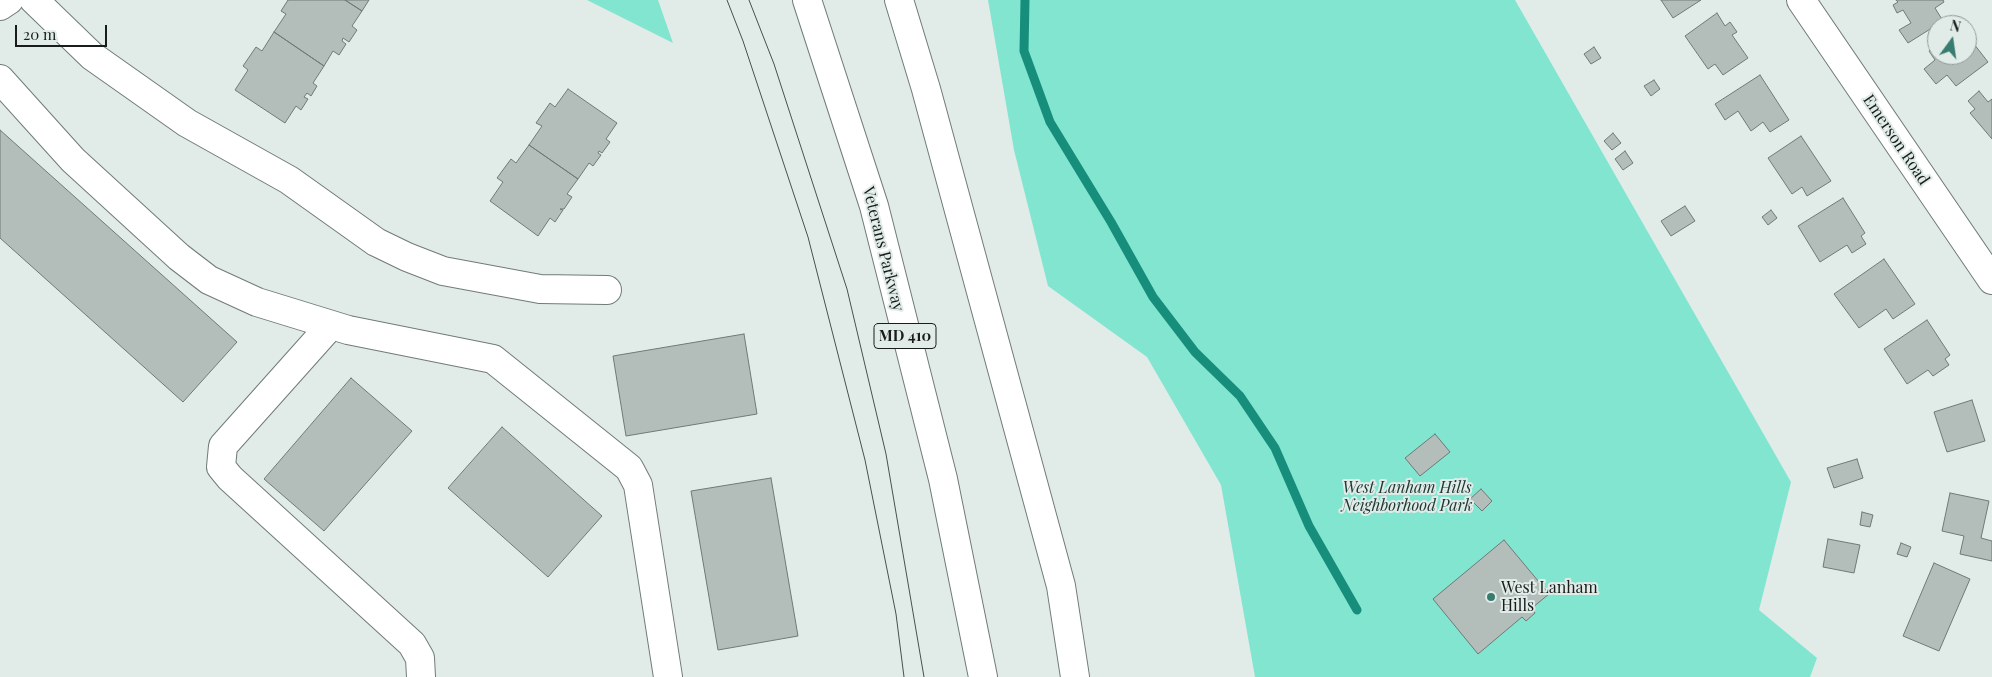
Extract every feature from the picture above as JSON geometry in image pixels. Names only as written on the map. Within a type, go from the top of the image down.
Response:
[{"type":"street","points":[[0,6],[9,0]]},
{"type":"street","points":[[34,0],[92,56],[187,123],[289,180],[376,242],[443,271],[540,289],[607,290]]},
{"type":"street","name":"Veterans Parkway","points":[[807,0],[874,206],[943,479],[983,677]]},
{"type":"street","points":[[899,0],[926,89],[1061,586],[1075,677]]},
{"type":"street","name":"Emerson Road","points":[[1801,0],[1992,280]]},
{"type":"street","points":[[0,79],[74,160],[192,269],[210,280],[257,302],[331,325],[493,359],[629,468],[638,485],[668,677]]},
{"type":"street","points":[[331,325],[223,446],[221,467],[236,484],[412,644],[420,658],[421,677]]},
{"type":"green space","points":[[587,0],[658,0],[673,43]]},
{"type":"green space","name":"West Lanham Hills Neighborhood Park","points":[[988,0],[1515,0],[1791,482],[1759,610],[1817,658],[1810,677],[1255,677],[1221,485],[1147,357],[1048,286],[1014,150]]},
{"type":"building","points":[[288,0],[345,0],[362,11],[352,26],[357,30],[349,42],[343,38],[342,41],[346,44],[339,55],[333,51],[324,66],[274,32],[286,14],[281,11]]},
{"type":"building","points":[[345,0],[369,0],[362,11]]},
{"type":"building","points":[[1661,0],[1701,0],[1673,18]]},
{"type":"building","points":[[1896,0],[1943,0],[1944,2],[1935,8],[1939,15],[1927,15],[1927,31],[1908,43],[1899,30],[1911,23],[1903,10],[1897,13],[1893,5],[1898,2]]},
{"type":"building","points":[[1717,13],[1725,26],[1730,22],[1737,32],[1732,35],[1748,58],[1723,75],[1715,64],[1708,69],[1685,36]]},
{"type":"building","points":[[274,32],[324,66],[313,83],[317,86],[311,96],[307,93],[304,97],[308,99],[301,110],[296,106],[285,123],[235,90],[248,70],[243,66],[256,47],[262,51]]},
{"type":"building","points":[[1594,47],[1601,58],[1591,64],[1584,54]]},
{"type":"building","points":[[1977,48],[1988,62],[1956,86],[1947,75],[1936,84],[1924,69],[1929,65],[1977,65]]},
{"type":"building","points":[[1760,75],[1789,120],[1770,132],[1763,122],[1751,131],[1738,111],[1725,120],[1715,104]]},
{"type":"building","points":[[1654,80],[1660,89],[1651,96],[1644,86]]},
{"type":"building","points":[[568,89],[617,123],[606,139],[610,142],[602,153],[599,151],[598,153],[601,155],[593,166],[589,163],[578,179],[529,145],[542,126],[536,123],[550,103],[555,107]]},
{"type":"building","points":[[1979,91],[1988,102],[1992,99],[1992,139],[1970,113],[1975,109],[1968,101]]},
{"type":"building","points":[[0,130],[237,342],[183,402],[0,238]]},
{"type":"building","points":[[1613,133],[1621,143],[1612,150],[1604,141]]},
{"type":"building","points":[[1801,136],[1831,181],[1807,196],[1802,187],[1792,194],[1768,158]]},
{"type":"building","points":[[529,145],[578,179],[567,194],[572,197],[564,209],[560,209],[563,210],[555,222],[550,218],[538,236],[490,201],[503,182],[497,178],[511,159],[516,163]]},
{"type":"building","points":[[1625,151],[1633,163],[1623,170],[1615,159]]},
{"type":"building","points":[[1843,198],[1865,233],[1861,236],[1866,244],[1852,253],[1847,245],[1820,262],[1798,226]]},
{"type":"building","points":[[1685,206],[1695,221],[1671,236],[1661,221]]},
{"type":"building","points":[[1771,210],[1777,218],[1768,225],[1762,217]]},
{"type":"building","points":[[1884,259],[1915,304],[1893,319],[1886,309],[1859,328],[1834,294]]},
{"type":"building","points":[[1927,320],[1950,355],[1945,359],[1949,365],[1933,376],[1928,370],[1907,384],[1884,349]]},
{"type":"building","points":[[744,334],[757,414],[626,436],[613,356]]},
{"type":"building","points":[[351,378],[412,431],[324,531],[264,479]]},
{"type":"building","points":[[1972,400],[1985,441],[1947,452],[1934,412]]},
{"type":"building","points":[[502,427],[602,516],[548,577],[448,488]]},
{"type":"building","points":[[1435,434],[1450,452],[1420,476],[1405,458]]},
{"type":"building","points":[[1857,459],[1863,478],[1834,488],[1827,468]]},
{"type":"building","points":[[771,478],[798,636],[718,650],[691,491]]},
{"type":"building","points":[[1481,489],[1492,501],[1482,511],[1470,499]]},
{"type":"building","points":[[1950,493],[1989,501],[1981,538],[1992,541],[1992,561],[1960,554],[1964,536],[1942,531]]},
{"type":"building","points":[[1862,512],[1873,515],[1870,527],[1860,525]]},
{"type":"building","points":[[1828,539],[1860,545],[1854,573],[1823,567]]},
{"type":"building","name":"West Lanham Hills","points":[[1504,540],[1549,594],[1532,608],[1535,613],[1526,621],[1522,617],[1478,654],[1433,599]]},
{"type":"building","points":[[1901,543],[1911,547],[1907,557],[1897,554]]},
{"type":"building","points":[[1934,563],[1970,579],[1939,651],[1903,636]]},
{"type":"waterway","points":[[1025,0],[1024,51],[1050,122],[1111,222],[1153,297],[1195,352],[1240,396],[1275,448],[1309,526],[1357,610]]},
{"type":"tram line","points":[[727,0],[743,41],[808,237],[865,460],[896,614],[904,677]]},
{"type":"tram line","points":[[749,0],[774,64],[847,289],[886,454],[924,677]]},
{"type":"place","name":"West Lanham Hills","points":[[1491,597]]}]
